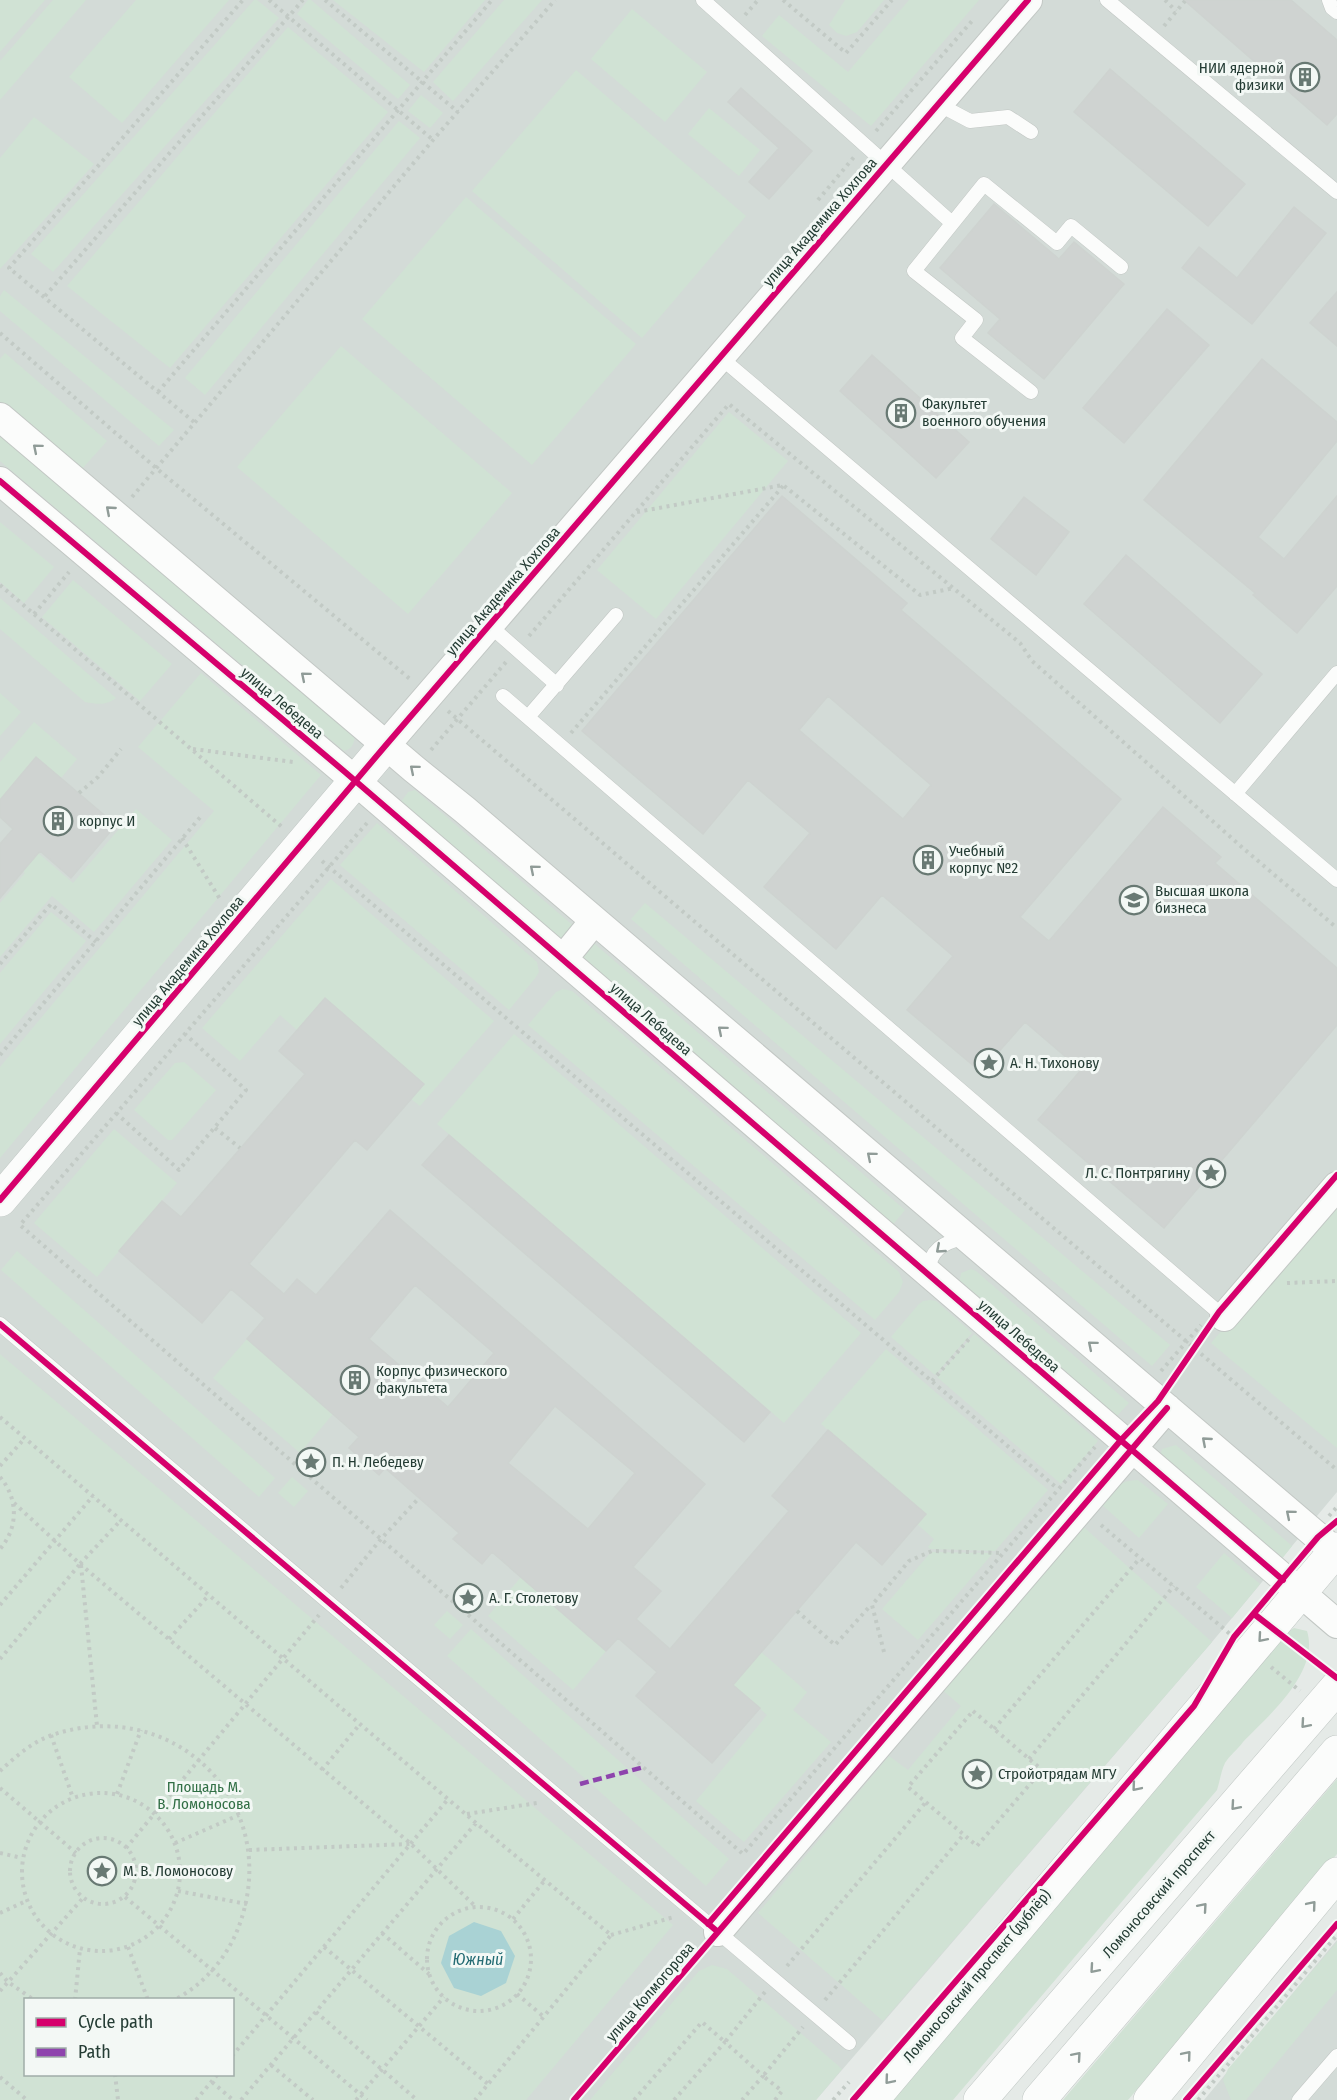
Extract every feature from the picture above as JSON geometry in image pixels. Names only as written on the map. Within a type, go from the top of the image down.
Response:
[{"type":"street","name":"улица Академика Хохлова","points":[[2,1193],[1028,0]]},
{"type":"street","points":[[0,417],[1336,1553]]},
{"type":"street","name":"улица Лебедева","points":[[0,481],[356,781],[1337,1624]]},
{"type":"street","points":[[563,959],[594,921]]},
{"type":"street","points":[[1225,1309],[1337,1186]]},
{"type":"street","points":[[718,1932],[1167,1408]]},
{"type":"street","name":"Ломоносовский проспект (дублёр)","points":[[872,2100],[1242,1639],[1300,1593],[1336,1553]]},
{"type":"street","name":"Ломоносовский проспект","points":[[980,2100],[1328,1698]]},
{"type":"street","points":[[1039,2100],[1337,1752]]},
{"type":"street","points":[[1159,2097],[1337,1874]]},
{"type":"lane","points":[[703,0],[952,223]]},
{"type":"lane","points":[[1107,0],[1337,192]]},
{"type":"lane","points":[[1329,0],[1332,8],[1337,12]]},
{"type":"lane","points":[[938,104],[970,121],[1008,117],[1031,132]]},
{"type":"lane","points":[[1031,392],[962,338],[976,320],[914,271],[984,184],[1057,243],[1071,226],[1121,267]]},
{"type":"lane","points":[[720,357],[1337,880]]},
{"type":"lane","points":[[528,717],[616,615]]},
{"type":"lane","points":[[489,626],[557,684]]},
{"type":"lane","points":[[1235,794],[1337,673]]},
{"type":"lane","points":[[503,696],[1225,1309]]},
{"type":"lane","points":[[928,1274],[929,1260],[939,1247],[952,1240],[965,1237]]},
{"type":"lane","points":[[0,1324],[849,2043]]},
{"type":"lane","points":[[1299,2100],[1337,2056]]},
{"type":"path","points":[[194,422],[9,268],[243,0]]},
{"type":"path","points":[[269,0],[433,140]]},
{"type":"path","points":[[45,296],[303,0]]},
{"type":"path","points":[[325,0],[458,112]]},
{"type":"path","points":[[158,392],[399,112],[492,0]]},
{"type":"path","points":[[156,468],[433,140],[555,0]]},
{"type":"path","points":[[783,0],[846,53],[892,0]]},
{"type":"path","points":[[1165,0],[1176,11]]},
{"type":"path","points":[[1164,27],[1185,1]]},
{"type":"path","points":[[0,333],[156,468],[429,695],[1337,1470]]},
{"type":"path","points":[[414,769],[729,404],[1020,643],[1032,661],[1244,849],[1337,927]]},
{"type":"path","points":[[636,512],[783,485],[920,596],[954,588]]},
{"type":"path","points":[[572,732],[783,485]]},
{"type":"path","points":[[0,585],[1140,1558],[1242,1639],[1328,1698]]},
{"type":"path","points":[[79,793],[98,777],[121,749]]},
{"type":"path","points":[[191,749],[296,762]]},
{"type":"path","points":[[383,805],[20,1225],[743,1854],[1110,1430]]},
{"type":"path","points":[[0,1055],[202,815]]},
{"type":"path","points":[[182,838],[225,907]]},
{"type":"path","points":[[0,964],[51,904],[96,942]]},
{"type":"path","points":[[116,1113],[179,1170],[246,1090],[184,1034]]},
{"type":"path","points":[[215,1128],[240,1148]]},
{"type":"path","points":[[1145,1389],[1187,1341],[1225,1309],[1288,1283],[1337,1281]]},
{"type":"path","points":[[1188,1357],[1225,1309]]},
{"type":"path","points":[[932,1381],[973,1334]]},
{"type":"path","points":[[0,1417],[282,1659],[612,1935]]},
{"type":"path","points":[[0,1466],[24,1438]]},
{"type":"path","points":[[0,1477],[5,1482],[14,1503],[80,1564],[411,1844],[476,1906]]},
{"type":"path","points":[[0,1604],[93,1496]]},
{"type":"path","points":[[126,1848],[381,1539],[419,1498]]},
{"type":"path","points":[[0,1549],[12,1527],[14,1503]]},
{"type":"path","points":[[0,1659],[80,1564],[121,1520]]},
{"type":"path","points":[[797,1611],[835,1646],[909,1561],[932,1551],[1004,1552]]},
{"type":"path","points":[[994,1729],[1140,1558]]},
{"type":"path","points":[[80,1564],[97,1725]]},
{"type":"path","points":[[1029,1759],[1174,1586]]},
{"type":"path","points":[[170,1640],[209,1595]]},
{"type":"path","points":[[872,1605],[884,1652]]},
{"type":"path","points":[[973,1711],[994,1729],[1042,1770],[977,1846],[908,1786],[973,1711]]},
{"type":"path","points":[[322,1770],[360,1724]]},
{"type":"path","points":[[0,1771],[18,1754],[51,1735],[97,1725],[141,1730],[172,1742],[199,1760],[222,1785],[239,1815],[249,1850],[251,1877],[248,1904],[234,1939],[213,1970],[178,1998]]},
{"type":"path","points":[[117,1794],[141,1730]]},
{"type":"path","points":[[51,1735],[74,1797]]},
{"type":"path","points":[[0,1788],[76,1852]]},
{"type":"path","points":[[95,1793],[117,1794],[137,1802],[154,1814],[166,1827],[174,1843],[180,1867],[178,1891],[171,1910],[145,1939],[128,1947],[105,1952],[80,1949],[65,1943],[50,1934],[36,1919],[26,1901],[21,1880],[22,1858],[28,1839],[39,1821],[55,1807],[74,1797],[95,1793]]},
{"type":"path","points":[[234,2054],[449,1798]]},
{"type":"path","points":[[466,1814],[561,1799]]},
{"type":"path","points":[[174,1843],[239,1815]]},
{"type":"path","points":[[241,2100],[476,1822]]},
{"type":"path","points":[[742,2100],[964,1834]]},
{"type":"path","points":[[106,1838],[117,1841],[133,1857],[136,1867],[132,1888],[125,1897],[115,1902],[93,1903],[83,1898],[76,1890],[70,1871],[76,1852],[95,1840],[106,1838]]},
{"type":"path","points":[[249,1850],[411,1844]]},
{"type":"path","points":[[0,1853],[22,1858]]},
{"type":"path","points":[[513,1919],[545,1880]]},
{"type":"path","points":[[178,1891],[248,1904]]},
{"type":"path","points":[[125,1897],[367,2100]]},
{"type":"path","points":[[0,1991],[83,1898]]},
{"type":"path","points":[[0,1913],[26,1901]]},
{"type":"path","points":[[476,1906],[496,1910],[513,1919],[524,1932],[530,1947],[531,1964],[527,1980],[517,1994],[505,2004],[489,2010],[473,2011],[457,2006],[435,1987],[427,1959],[429,1944],[436,1929],[460,1910],[476,1906]]},
{"type":"path","points":[[475,2100],[612,1935],[694,1912]]},
{"type":"path","points":[[1277,1994],[1337,1924]]},
{"type":"path","points":[[382,1933],[430,1975]]},
{"type":"path","points":[[1198,2100],[1337,1935]]},
{"type":"path","points":[[128,1947],[147,1998]]},
{"type":"path","points":[[324,1947],[488,2084]]},
{"type":"path","points":[[75,1998],[80,1949]]},
{"type":"path","points":[[0,1973],[8,1982],[31,1998]]},
{"type":"path","points":[[517,1994],[544,2017]]},
{"type":"path","points":[[356,2100],[444,1997]]},
{"type":"path","points":[[316,2012],[417,2100]]},
{"type":"path","points":[[674,2100],[725,2042],[782,2091],[774,2100]]},
{"type":"path","points":[[271,2065],[313,2100]]},
{"type":"path","points":[[115,2076],[118,2100]]},
{"type":"path","points":[[196,2100],[216,2076]]},
{"type":"path","points":[[0,2077],[27,2100]]},
{"type":"path","points":[[212,2082],[232,2100]]},
{"type":"shaded area","points":[[0,0],[1337,0],[1337,1492],[1212,1642],[816,2100],[0,2100]]},
{"type":"shaded area","points":[[1337,1940],[1337,2100],[1204,2100]]},
{"type":"green space","points":[[0,0],[45,0],[0,52]]},
{"type":"green space","points":[[53,0],[86,0],[0,100],[0,61]]},
{"type":"green space","points":[[136,0],[229,0],[122,123],[69,77]]},
{"type":"green space","points":[[254,0],[279,18],[53,272],[31,254]]},
{"type":"green space","points":[[308,0],[311,0],[410,85],[398,99],[297,14]]},
{"type":"green space","points":[[333,0],[485,0],[424,72]]},
{"type":"green space","points":[[504,0],[542,0],[453,101],[433,82]]},
{"type":"green space","points":[[845,0],[884,0],[857,32],[846,36],[837,33],[829,25]]},
{"type":"green space","points":[[909,0],[979,0],[871,126],[762,36],[779,15],[848,72]]},
{"type":"green space","points":[[632,9],[707,72],[665,122],[591,59]]},
{"type":"green space","points":[[288,27],[388,112],[170,368],[67,286]]},
{"type":"green space","points":[[576,70],[746,216],[642,338],[472,191]]},
{"type":"green space","points":[[421,95],[443,113],[430,128],[408,111]]},
{"type":"green space","points":[[709,108],[760,150],[739,176],[688,134]]},
{"type":"green space","points":[[34,117],[94,164],[0,269],[0,158]]},
{"type":"green space","points":[[399,121],[420,138],[205,395],[185,378]]},
{"type":"green space","points":[[466,197],[636,344],[532,465],[362,319]]},
{"type":"green space","points":[[4,290],[174,430],[159,446],[0,311],[0,296]]},
{"type":"green space","points":[[341,346],[512,493],[408,614],[237,467]]},
{"type":"green space","points":[[5,353],[107,441],[81,470],[0,403],[0,359]]},
{"type":"green space","points":[[729,412],[788,461],[656,619],[597,570]]},
{"type":"green space","points":[[0,431],[355,735],[351,747],[344,751],[0,461]]},
{"type":"green space","points":[[0,522],[54,567],[24,603],[0,582]]},
{"type":"green space","points":[[73,580],[172,664],[140,701],[42,617]]},
{"type":"green space","points":[[0,598],[116,698],[105,703],[85,702],[0,629]]},
{"type":"green space","points":[[201,673],[321,775],[0,1158],[0,1067],[214,811],[138,747]]},
{"type":"green space","points":[[0,693],[21,712],[0,736]]},
{"type":"green space","points":[[34,722],[77,759],[61,778],[36,758],[0,800],[0,762]]},
{"type":"green space","points":[[415,790],[905,1210],[891,1227],[401,802],[408,792]]},
{"type":"green space","points":[[136,809],[172,840],[94,932],[52,896],[0,957],[0,903],[25,873],[14,863],[29,845],[73,883]]},
{"type":"green space","points":[[377,823],[537,962],[539,972],[509,1010],[340,865]]},
{"type":"green space","points":[[331,879],[494,1021],[420,1106],[411,1099],[424,1084],[325,998],[297,1030],[280,1015],[240,1061],[202,1028]]},
{"type":"green space","points":[[645,903],[1170,1345],[1152,1366],[631,919]]},
{"type":"green space","points":[[51,912],[86,941],[0,1044],[0,973]]},
{"type":"green space","points":[[563,989],[572,991],[899,1272],[903,1282],[899,1292],[875,1320],[528,1025],[556,992]]},
{"type":"green space","points":[[514,1034],[861,1333],[784,1423],[437,1124]]},
{"type":"green space","points":[[184,1062],[216,1090],[172,1140],[168,1140],[134,1110],[175,1063]]},
{"type":"green space","points":[[114,1129],[177,1183],[97,1277],[34,1223]]},
{"type":"green space","points":[[1337,1197],[1337,1448],[1211,1343]]},
{"type":"green space","points":[[17,1251],[275,1478],[259,1497],[1,1270]]},
{"type":"green space","points":[[971,1269],[1129,1403],[1114,1419],[959,1284],[961,1273]]},
{"type":"green space","points":[[930,1300],[936,1301],[972,1333],[935,1375],[891,1337],[918,1305]]},
{"type":"green space","points":[[974,1334],[1098,1441],[1061,1484],[937,1377]]},
{"type":"green space","points":[[247,1339],[333,1414],[300,1453],[213,1378]]},
{"type":"green space","points":[[886,1349],[1048,1490],[995,1551],[930,1549],[928,1547],[934,1539],[917,1524],[925,1514],[821,1424]]},
{"type":"green space","name":"Площадь М. В. Ломоносова","points":[[0,1354],[673,1925],[526,2100],[0,2100]]},
{"type":"green space","points":[[1176,1445],[1292,1546],[1281,1560],[1162,1460],[1162,1449]]},
{"type":"green space","points":[[292,1477],[308,1491],[294,1507],[278,1493]]},
{"type":"green space","points":[[1138,1480],[1168,1504],[1139,1538],[1101,1504],[1120,1484]]},
{"type":"green space","points":[[1078,1522],[1212,1642],[883,2021],[758,1913],[889,1756],[908,1770],[961,1706],[940,1688]]},
{"type":"green space","points":[[931,1552],[993,1553],[918,1640],[882,1609]]},
{"type":"green space","points":[[1224,1553],[1260,1584],[1232,1618],[1196,1587]]},
{"type":"green space","points":[[521,1577],[606,1651],[573,1690],[488,1616]]},
{"type":"green space","points":[[447,1611],[463,1625],[450,1639],[434,1625]]},
{"type":"green space","points":[[1294,1628],[1307,1631],[1309,1646],[1306,1662],[1289,1692],[1227,1760],[1222,1769],[1217,1790],[953,2100],[884,2100],[1286,1633]]},
{"type":"green space","points":[[471,1629],[729,1859],[706,1886],[447,1656]]},
{"type":"green space","points":[[761,1652],[807,1692],[793,1710],[831,1742],[744,1842],[696,1801],[767,1715],[733,1685]]},
{"type":"green space","points":[[1337,1779],[1337,1854],[1128,2100],[1063,2100]]},
{"type":"green space","points":[[1337,1942],[1337,1990],[1246,2100],[1231,2100],[1223,2080],[1228,2069]]},
{"type":"green space","points":[[712,1965],[727,1969],[842,2069],[816,2100],[590,2100],[699,1971]]},
{"type":"water","name":"Южный","points":[[474,1922],[501,1931],[515,1956],[506,1983],[481,1996],[454,1988],[441,1963],[449,1936]]},
{"type":"building","name":"НИИ ядерной физики","points":[[1184,0],[1291,0],[1337,40],[1337,114],[1327,125]]},
{"type":"building","points":[[1110,69],[1245,184],[1208,226],[1074,112]]},
{"type":"building","points":[[741,88],[812,151],[769,199],[749,182],[779,148],[728,102]]},
{"type":"building","points":[[994,204],[1059,259],[1074,242],[1124,284],[1044,379],[988,333],[1000,319],[940,268]]},
{"type":"building","points":[[1294,207],[1326,233],[1252,324],[1182,268],[1199,247],[1237,278]]},
{"type":"building","points":[[1337,292],[1337,346],[1310,323]]},
{"type":"building","points":[[1167,309],[1209,345],[1124,443],[1083,408]]},
{"type":"building","name":"Факультет военного обучения","points":[[872,355],[969,442],[936,478],[840,391]]},
{"type":"building","points":[[1262,359],[1337,422],[1337,441],[1258,537],[1284,559],[1337,496],[1337,586],[1297,633],[1253,595],[1255,593],[1144,500]]},
{"type":"building","name":"Учебный корпус №2","points":[[782,496],[907,603],[901,610],[1121,799],[1020,917],[1049,941],[1163,807],[1221,857],[1215,863],[1337,968],[1337,1025],[1164,1228],[1038,1120],[1081,1070],[1025,1022],[981,1072],[907,1010],[953,956],[882,895],[836,949],[764,887],[810,833],[748,780],[703,834],[582,731]],"holes":[[[828,696],[931,785],[903,819],[799,730]]]},
{"type":"building","points":[[1024,497],[1069,532],[1036,575],[991,539]]},
{"type":"building","points":[[1126,555],[1262,674],[1220,723],[1084,604]]},
{"type":"building","name":"корпус И","points":[[36,757],[116,825],[71,878],[40,851],[0,898],[0,844],[13,829],[0,817],[0,800]]},
{"type":"building","name":"Корпус физического факультета","points":[[325,998],[424,1084],[367,1150],[355,1140],[249,1264],[284,1294],[297,1279],[316,1295],[390,1210],[705,1484],[633,1567],[661,1591],[636,1619],[670,1649],[789,1511],[772,1496],[828,1430],[926,1514],[882,1565],[856,1542],[733,1685],[760,1708],[712,1763],[636,1696],[657,1672],[618,1638],[606,1651],[492,1552],[482,1564],[453,1539],[459,1533],[385,1468],[379,1475],[349,1448],[359,1437],[247,1339],[265,1318],[231,1289],[202,1323],[119,1251],[162,1201],[181,1217],[305,1074],[279,1051]],"holes":[[[415,1285],[494,1353],[448,1407],[369,1339]],[[555,1406],[635,1473],[588,1529],[508,1463]]]},
{"type":"building","points":[[449,1135],[770,1412],[744,1442],[422,1165]]},
{"type":"marked path","points":[[580,1784],[644,1767]]},
{"type":"cycle path","points":[[0,1200],[386,745],[1028,0]]},
{"type":"cycle path","points":[[0,481],[345,772],[1283,1580]]},
{"type":"cycle path","points":[[708,1924],[1121,1440],[1158,1401],[1219,1312],[1337,1175]]},
{"type":"cycle path","points":[[0,1324],[718,1932]]},
{"type":"cycle path","name":"улица Колмогорова","points":[[574,2100],[1167,1408]]},
{"type":"cycle path","points":[[853,2100],[1194,1706],[1234,1637],[1318,1537],[1337,1521]]},
{"type":"cycle path","points":[[1254,1614],[1337,1678]]},
{"type":"cycle path","points":[[1186,2100],[1337,1924]]},
{"type":"place","name":"НИИ ядерной физики","points":[[1305,77]]},
{"type":"place","name":"Факультет военного обучения","points":[[901,413]]},
{"type":"place","name":"корпус И","points":[[58,821]]},
{"type":"place","name":"Учебный корпус №2","points":[[928,860]]},
{"type":"place","name":"Высшая школа бизнеса","points":[[1134,900]]},
{"type":"place","name":"А. Н. Тихонову","points":[[989,1063]]},
{"type":"place","name":"Л. С. Понтрягину","points":[[1211,1173]]},
{"type":"place","name":"Корпус физического факультета","points":[[355,1380]]},
{"type":"place","name":"П. Н. Лебедеву","points":[[311,1462]]},
{"type":"place","name":"А. Г. Столетову","points":[[468,1598]]},
{"type":"place","name":"Стройотрядам МГУ","points":[[977,1774]]},
{"type":"place","name":"М. В. Ломоносову","points":[[102,1871]]}]
